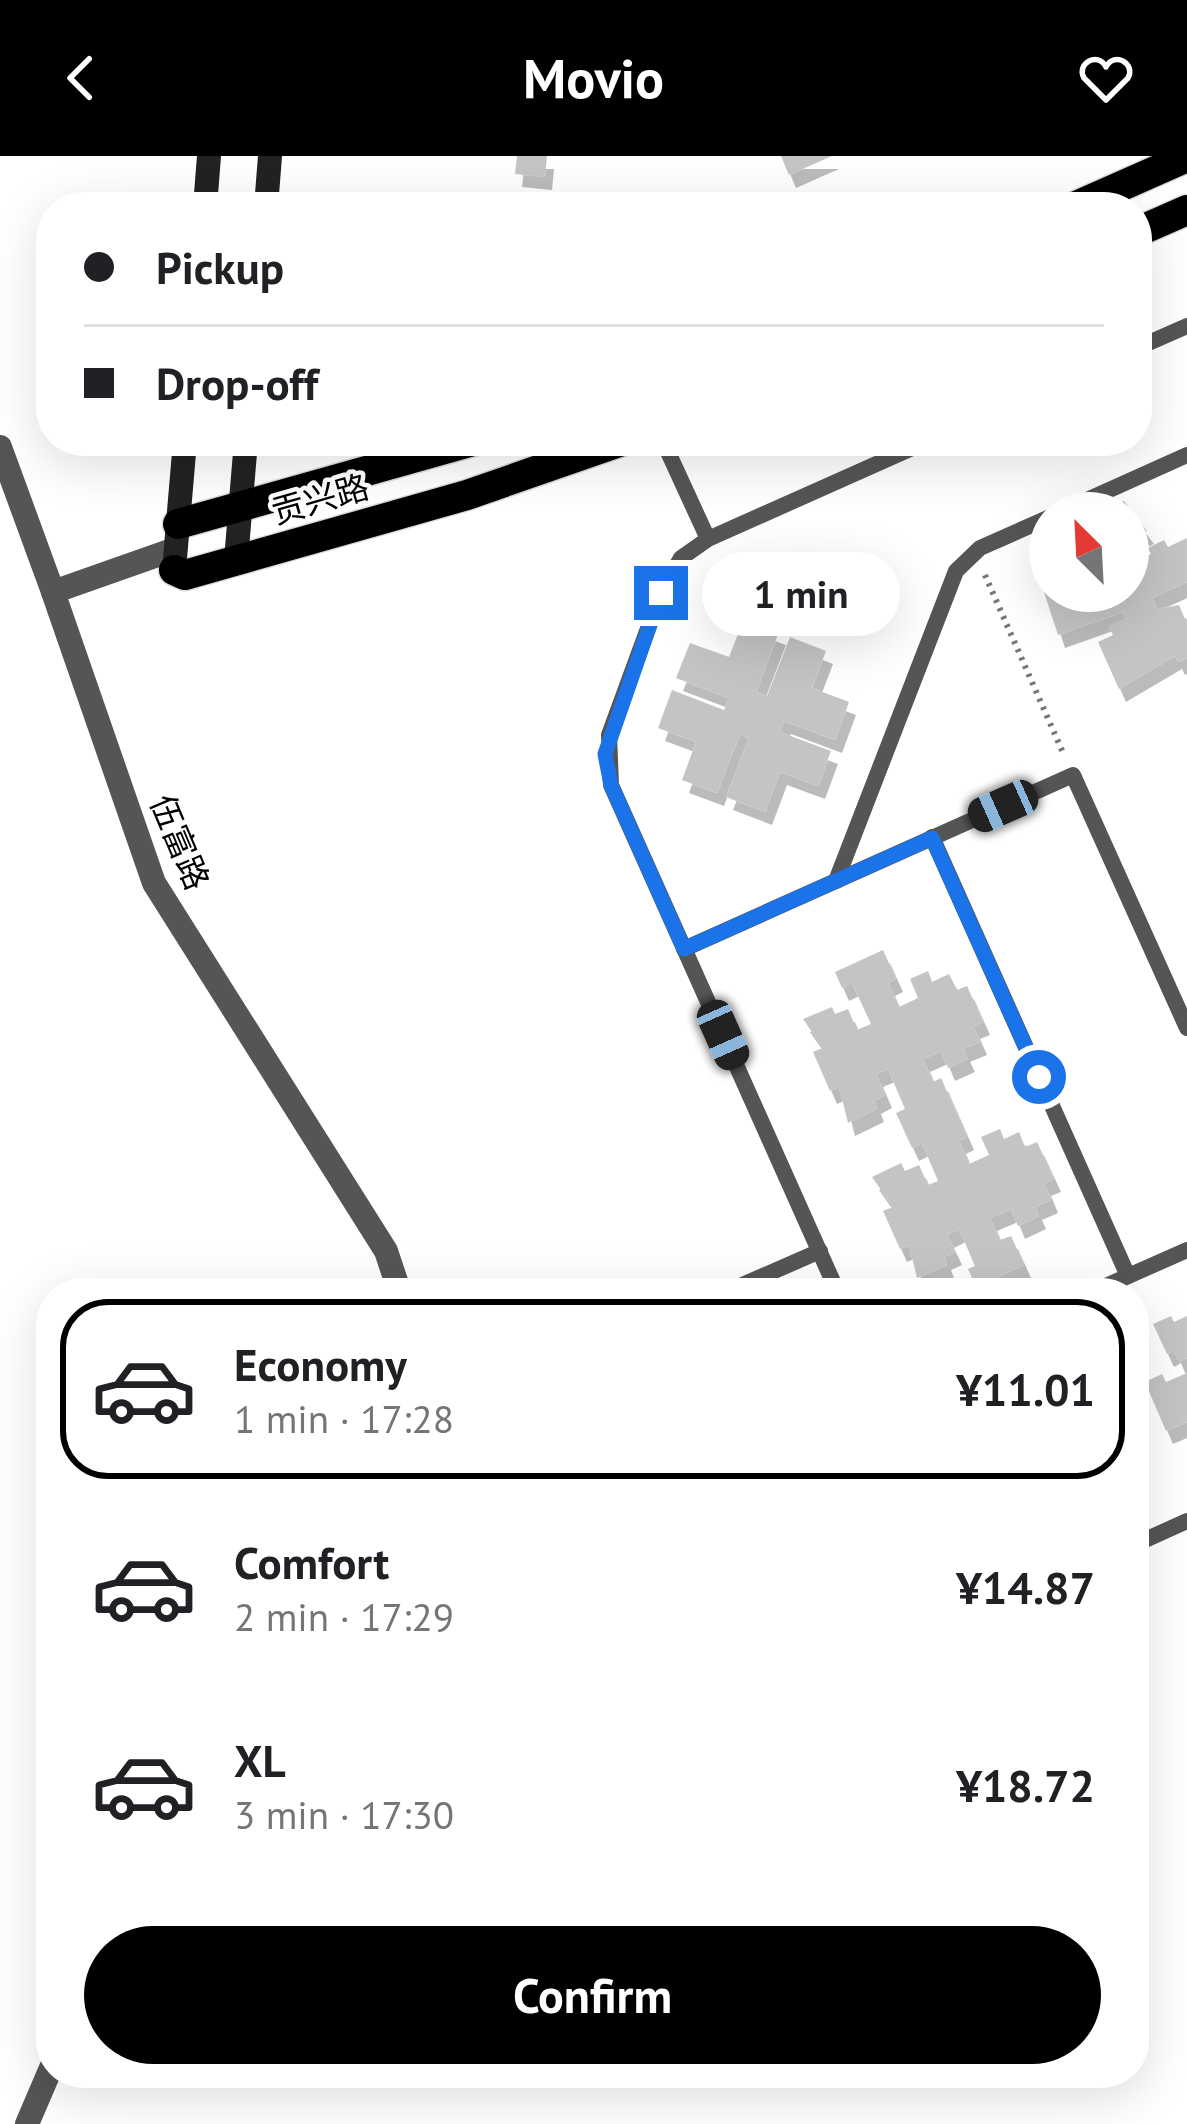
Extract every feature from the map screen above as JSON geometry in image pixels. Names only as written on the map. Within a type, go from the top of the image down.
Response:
[{"type":"main road","points":[[206,192],[209,156]]},
{"type":"main road","points":[[267,192],[270,156]]},
{"type":"main road","points":[[1108,192],[1187,157]]},
{"type":"main road","points":[[1152,225],[1187,210]]},
{"type":"main road","points":[[176,548],[184,456]]},
{"type":"main road","points":[[236,560],[245,456]]},
{"type":"main road","name":"贡兴路","points":[[419,456],[241,506],[176,548],[185,575],[467,495],[579,456]]},
{"type":"street","name":"伍富路","points":[[0,447],[154,883],[386,1251],[395,1278]]},
{"type":"street","points":[[53,592],[176,548]]},
{"type":"street","points":[[27,2124],[42,2088]]},
{"type":"lane","points":[[1152,341],[1187,326]]},
{"type":"lane","points":[[1105,492],[1187,455]]},
{"type":"lane","points":[[670,456],[708,539]]},
{"type":"lane","points":[[832,1278],[611,785],[605,754],[670,575],[681,558],[708,539],[894,456]]},
{"type":"lane","points":[[836,880],[947,589],[974,552],[1029,527]]},
{"type":"lane","points":[[684,949],[1073,775],[1179,989],[1187,1028]]},
{"type":"lane","points":[[932,838],[1128,1276]]},
{"type":"lane","points":[[1124,1278],[1187,1250]]},
{"type":"lane","points":[[758,1278],[820,1251]]},
{"type":"lane","points":[[1149,1538],[1187,1521]]},
{"type":"path","points":[[974,552],[1073,775]]},
{"type":"building","points":[[517,156],[547,156],[545,177],[515,174]]},
{"type":"building","points":[[781,156],[832,156],[789,175]]},
{"type":"building","points":[[1187,538],[1187,582],[1152,598],[1157,609],[1179,605],[1187,624],[1187,658],[1178,662],[1175,656],[1119,689],[1098,642],[1113,635],[1109,627],[1126,619],[1123,612],[1149,612],[1149,548],[1164,540],[1168,547]]},
{"type":"building","points":[[1051,612],[1123,612],[1058,635]]},
{"type":"building","points":[[744,619],[779,632],[756,692],[767,696],[790,637],[826,651],[812,688],[849,702],[835,740],[784,721],[780,732],[831,751],[818,786],[780,772],[765,812],[726,797],[749,738],[740,734],[717,793],[682,780],[696,742],[658,728],[672,690],[724,710],[729,698],[676,678],[690,643],[729,657]]},
{"type":"building","points":[[883,950],[896,979],[888,983],[899,1007],[918,998],[910,979],[928,971],[932,982],[949,974],[957,990],[967,986],[983,1022],[973,1026],[980,1042],[963,1049],[968,1059],[948,1068],[941,1051],[923,1059],[933,1082],[941,1078],[967,1137],[959,1141],[969,1164],[989,1155],[981,1137],[1000,1129],[1004,1139],[1019,1132],[1025,1147],[1037,1142],[1054,1179],[1044,1183],[1051,1200],[1035,1207],[1039,1216],[1018,1226],[1011,1209],[990,1218],[1000,1240],[1011,1236],[1024,1265],[996,1278],[972,1278],[968,1269],[975,1266],[959,1229],[947,1235],[955,1252],[944,1257],[947,1265],[917,1278],[909,1245],[900,1249],[883,1211],[893,1207],[872,1177],[901,1163],[905,1171],[919,1165],[928,1185],[938,1181],[922,1143],[912,1148],[896,1113],[905,1109],[888,1069],[876,1074],[885,1095],[874,1101],[877,1109],[848,1123],[839,1087],[830,1091],[813,1052],[823,1048],[803,1019],[832,1007],[835,1014],[848,1009],[857,1030],[871,1024],[852,983],[842,988],[835,972]]},
{"type":"building","points":[[1171,1316],[1174,1322],[1187,1316],[1187,1358],[1179,1362],[1174,1350],[1167,1354],[1153,1324]]},
{"type":"building","points":[[1187,1373],[1187,1422],[1166,1431],[1149,1380],[1162,1374],[1166,1382]]},
{"type":"route","points":[[661,593],[605,754],[611,785],[684,949],[932,838],[1039,1077]]}]
